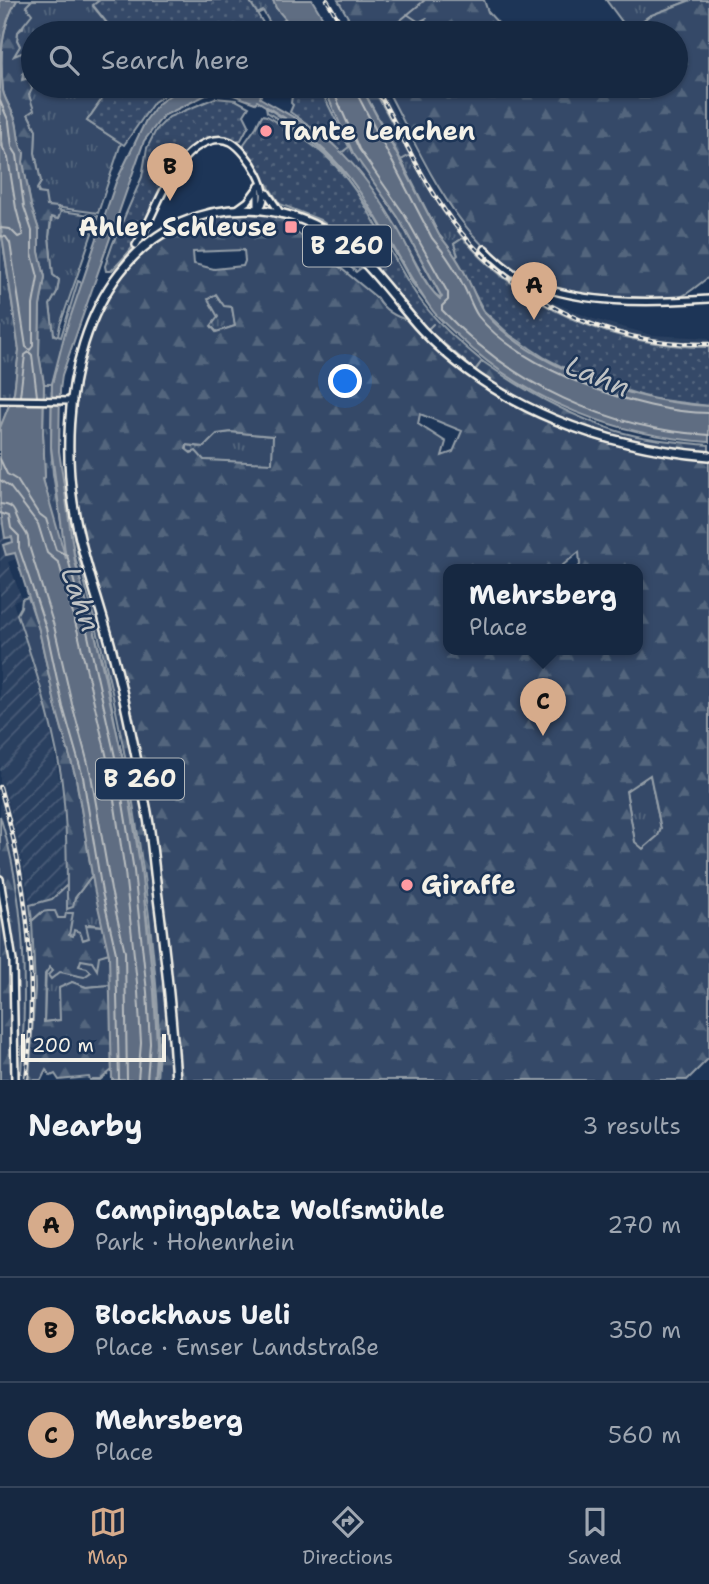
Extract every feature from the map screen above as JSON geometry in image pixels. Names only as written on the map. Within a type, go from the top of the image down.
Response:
[{"type":"main road","name":"B 260","points":[[176,1080],[170,989],[147,811],[114,658],[82,547],[69,466],[70,400],[82,351],[90,325],[104,296],[123,268],[141,249],[173,227],[196,217],[258,209],[310,223],[340,240],[368,266],[429,337],[469,370],[524,405],[570,427],[622,444],[709,456]]},
{"type":"street","points":[[136,245],[185,157],[198,146],[213,141],[229,141],[246,157],[281,214]]},
{"type":"street","points":[[258,209],[266,199],[261,185]]},
{"type":"street","points":[[235,210],[248,201],[261,185]]},
{"type":"street","points":[[485,249],[518,276],[558,292],[619,300],[709,299]]},
{"type":"street","points":[[0,400],[70,400]]},
{"type":"street","points":[[0,879],[13,961],[15,1080]]},
{"type":"shaded area","points":[[379,98],[387,98],[440,195],[454,215],[482,248],[518,280],[555,303],[590,318],[651,335],[709,338],[709,347],[665,345],[605,331],[551,309],[510,283],[474,251],[442,210]]},
{"type":"shaded area","points":[[0,505],[5,538],[13,537],[13,543],[3,545],[6,554],[15,553],[16,559],[8,562],[22,599],[13,602],[47,711],[63,799],[68,884],[52,899],[30,905],[19,842],[0,771]]},
{"type":"shaded area","points":[[0,771],[19,842],[32,921],[35,988],[29,1080],[20,1080],[24,1028],[24,962],[19,908],[0,816]]},
{"type":"green space","points":[[17,0],[32,0],[26,6],[32,14],[27,21],[21,21],[17,40],[20,46],[14,56],[21,53],[21,98],[30,98],[34,110],[28,114],[36,130],[35,153],[41,182],[38,193],[45,194],[47,206],[58,207],[61,211],[58,219],[51,217],[49,237],[53,275],[59,280],[57,292],[50,305],[54,335],[61,337],[78,281],[82,283],[52,384],[44,384],[39,355],[40,306],[45,277],[39,252],[39,230],[31,206],[23,162],[24,153],[16,122],[3,91],[2,44],[11,10]]},
{"type":"green space","points":[[32,0],[100,0],[93,6],[105,21],[24,21],[26,6]]},
{"type":"green space","points":[[100,0],[249,0],[262,21],[106,21],[93,5]]},
{"type":"green space","points":[[249,0],[273,0],[276,8],[287,18],[283,21],[269,21],[263,11],[257,14]]},
{"type":"green space","points":[[338,0],[484,0],[488,12],[496,21],[350,21]]},
{"type":"green space","points":[[606,0],[691,0],[643,21],[622,21]]},
{"type":"green space","points":[[691,0],[709,0],[709,277],[690,292],[672,299],[603,296],[550,288],[519,274],[493,255],[470,231],[449,204],[391,98],[688,98],[688,21],[642,21]]},
{"type":"green space","points":[[21,30],[21,54],[13,57],[20,46],[17,40]]},
{"type":"green space","points":[[26,98],[103,98],[87,121],[121,143],[98,213],[47,206],[37,189],[41,182],[35,153],[36,130],[28,114]]},
{"type":"green space","points":[[103,98],[160,98],[154,102],[124,145],[87,121]]},
{"type":"green space","points":[[215,98],[236,100],[249,107],[244,115],[249,125],[241,140],[210,137],[192,147],[172,170],[133,246],[111,271],[106,271],[105,266],[113,243],[142,177],[147,148],[156,130],[169,117]]},
{"type":"green space","points":[[292,98],[325,98],[349,147],[341,153],[325,136],[290,112],[293,105]]},
{"type":"green space","points":[[367,98],[379,98],[410,155],[401,160]]},
{"type":"green space","points":[[266,107],[313,139],[350,178],[385,229],[410,277],[430,307],[412,283],[377,220],[336,164],[311,141],[267,112]]},
{"type":"green space","points":[[262,115],[309,143],[325,155],[345,177],[418,297],[456,339],[482,361],[475,370],[428,330],[372,261],[352,243],[320,220],[280,204],[244,149],[244,144]]},
{"type":"green space","points":[[350,146],[398,217],[442,298],[431,289],[382,207],[341,153]]},
{"type":"green space","points":[[410,155],[442,210],[463,238],[454,244],[458,256],[455,258],[439,235],[401,160]]},
{"type":"green space","points":[[61,211],[98,216],[58,336],[54,335],[50,305],[57,292],[59,280],[53,275],[49,237],[52,217],[58,219]]},
{"type":"green space","points":[[243,213],[266,214],[286,220],[377,298],[386,309],[409,320],[480,381],[528,412],[603,441],[656,453],[709,459],[709,1058],[687,1080],[178,1080],[153,836],[79,526],[74,476],[74,425],[81,374],[94,326],[116,284],[148,249],[190,225]],"holes":[[[244,250],[243,266],[214,269],[194,264],[193,252]],[[216,294],[224,306],[232,307],[235,326],[216,332],[211,326],[218,317],[208,299]],[[420,414],[462,431],[453,452],[442,456],[446,442],[418,424]],[[231,432],[273,436],[272,463],[204,460],[196,451],[191,453],[186,449],[187,445],[204,447],[217,434]],[[650,775],[661,829],[658,836],[643,849],[635,842],[626,791]]]},
{"type":"green space","points":[[0,222],[19,350],[14,393],[0,428]]},
{"type":"green space","points":[[301,223],[334,240],[364,266],[356,272]]},
{"type":"green space","points":[[463,238],[514,285],[574,320],[640,340],[709,347],[709,406],[653,399],[580,376],[545,358],[510,335],[484,311],[455,258],[458,255],[454,244]]},
{"type":"green space","points":[[216,294],[220,302],[232,307],[235,326],[217,332],[211,326],[208,298]]},
{"type":"green space","points":[[482,361],[530,392],[582,418],[639,437],[709,445],[709,453],[646,444],[586,428],[529,403],[475,371]]},
{"type":"green space","points":[[44,384],[52,384],[53,474],[67,559],[63,556],[43,479]]},
{"type":"green space","points":[[231,432],[274,436],[272,464],[204,460],[194,452],[187,452],[187,445],[200,447],[217,434]]},
{"type":"green space","points":[[66,494],[71,500],[117,680],[145,819],[168,990],[174,1080],[157,1080],[159,1039],[155,977],[136,823],[114,700],[79,560]]},
{"type":"green space","points":[[70,533],[80,579],[84,594],[75,562]]},
{"type":"green space","points":[[28,597],[39,630],[56,708],[76,778],[92,875],[75,898],[73,907],[67,909],[66,826],[61,775],[53,734],[17,614],[22,599]]},
{"type":"green space","points":[[96,637],[105,671],[118,738]]},
{"type":"green space","points":[[650,774],[661,829],[658,836],[643,849],[635,843],[626,790]]},
{"type":"green space","points":[[127,786],[135,825],[141,867]]},
{"type":"green space","points":[[0,816],[9,847],[20,911],[24,976],[21,1073],[13,1073],[12,1080],[0,1080]]},
{"type":"green space","points":[[141,874],[153,962],[159,1044],[155,1080],[157,1044],[154,992]]},
{"type":"green space","points":[[92,875],[103,926],[89,924],[89,938],[82,940],[69,935],[66,918],[42,912],[32,921],[30,905],[52,899],[67,885],[67,909]]},
{"type":"green space","points":[[55,911],[58,918],[65,918],[66,913],[73,913],[69,935],[73,936],[74,930],[80,932],[83,940],[89,938],[86,925],[103,926],[109,953],[99,956],[97,970],[92,962],[81,960],[79,966],[91,972],[84,977],[60,972],[51,979],[48,975],[53,970],[50,967],[45,974],[44,1022],[60,1020],[59,988],[72,982],[86,987],[111,985],[112,1070],[100,1080],[90,1080],[89,1077],[59,1080],[55,1074],[51,1076],[46,1070],[41,1080],[29,1080],[35,988],[32,921],[42,912]]},
{"type":"green space","points":[[109,953],[111,985],[86,987],[72,982],[60,1020],[44,1022],[46,970],[50,967],[60,972],[79,966],[81,959]]},
{"type":"water","name":"Lahn","points":[[0,0],[17,0],[7,21],[2,44],[3,91],[16,122],[24,153],[23,162],[31,206],[39,230],[39,252],[45,277],[40,306],[39,355],[44,384],[43,479],[66,559],[51,447],[52,384],[65,333],[116,182],[146,120],[166,98],[200,98],[163,116],[144,141],[62,375],[60,390],[59,451],[75,562],[94,629],[124,765],[141,870],[154,992],[157,1044],[154,1080],[112,1080],[109,955],[95,893],[76,778],[56,708],[39,630],[15,553],[6,555],[3,545],[13,542],[12,537],[5,538],[0,505],[0,428],[14,393],[19,350],[0,222]]},
{"type":"water","points":[[273,0],[312,0],[325,21],[287,21]]},
{"type":"water","points":[[242,98],[260,98],[305,124],[335,147],[357,170],[377,195],[426,282],[440,299],[442,297],[398,217],[353,153],[328,98],[367,98],[439,235],[460,265],[485,313],[530,351],[588,379],[650,398],[709,406],[709,442],[641,432],[575,412],[514,380],[485,360],[436,315],[368,204],[332,157],[310,138],[284,122],[285,118],[257,101],[255,103]]},
{"type":"waterway","points":[[400,21],[425,0]]},
{"type":"waterway","points":[[407,14],[418,21]]},
{"type":"waterway","points":[[421,21],[427,18]]},
{"type":"waterway","points":[[428,329],[433,324]]},
{"type":"railway","points":[[327,0],[339,21]]},
{"type":"railway","points":[[381,98],[421,172],[452,221],[476,249],[504,274],[534,296],[600,327],[635,337],[672,343],[709,344]]},
{"type":"railway","points":[[0,787],[18,859],[28,932],[31,1006],[26,1080]]},
{"type":"place","name":"Tante Lenchen","points":[[266,131]]},
{"type":"place","name":"Blockhaus Ueli","points":[[170,201]]},
{"type":"place","name":"Ahler Schleuse","points":[[291,227]]},
{"type":"place","name":"Campingplatz Wolfsmühle","points":[[534,320]]},
{"type":"place","name":"Mehrsberg","points":[[543,736]]},
{"type":"place","name":"Giraffe","points":[[407,885]]}]
